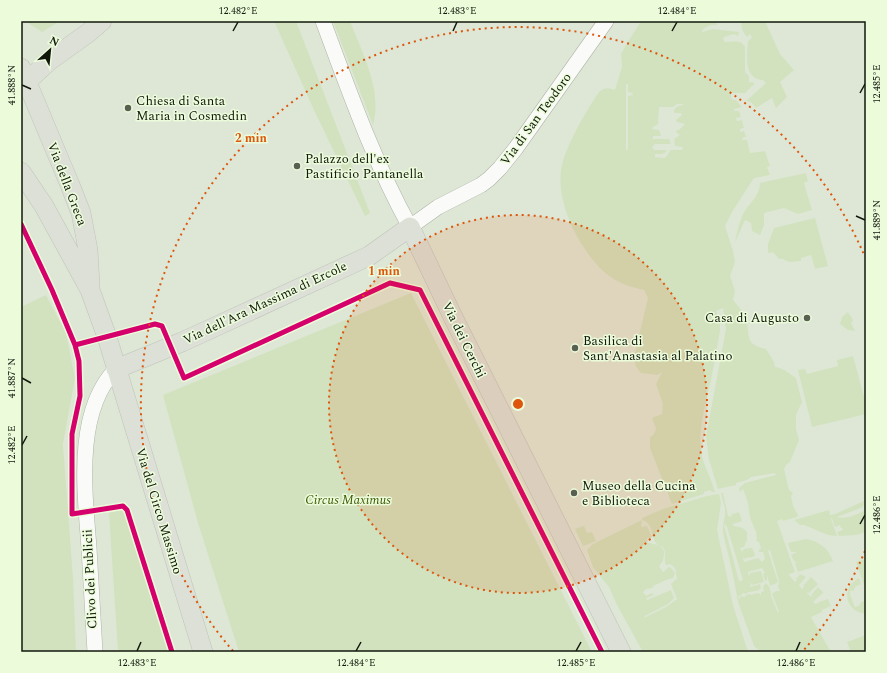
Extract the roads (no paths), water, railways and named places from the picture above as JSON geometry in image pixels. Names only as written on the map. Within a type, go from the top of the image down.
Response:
[{"type":"main road","points":[[23,79],[88,33],[102,21]]},
{"type":"main road","name":"Via della Greca","points":[[23,79],[81,213],[88,250],[90,290]]},
{"type":"main road","name":"Via della Greca","points":[[21,172],[44,206],[90,290],[107,337],[116,369]]},
{"type":"main road","name":"Via dell'Ara Massima di Ercole","points":[[116,369],[171,347],[369,256],[410,228]]},
{"type":"main road","name":"Via dei Cerchi","points":[[410,228],[456,324],[621,652]]},
{"type":"main road","name":"Via del Circo Massimo","points":[[116,369],[203,652]]},
{"type":"street","name":"Via dei Cerchi","points":[[323,21],[366,135],[382,172],[410,228]]},
{"type":"street","name":"Via di San Teodoro","points":[[410,228],[438,207],[481,185],[500,168],[516,148],[606,21]]},
{"type":"street","name":"Clivo dei Publicii","points":[[95,652],[86,512],[86,451],[89,428],[96,402],[103,385],[116,369]]},
{"type":"place","name":"Chiesa di Santa Maria in Cosmedin","points":[[128,108]]},
{"type":"place","name":"Palazzo dell'ex Pastificio Pantanella","points":[[297,166]]},
{"type":"place","name":"Casa di Augusto","points":[[807,318]]},
{"type":"place","name":"Basilica di Sant'Anastasia al Palatino","points":[[575,348]]},
{"type":"place","name":"Museo della Cucina e Biblioteca","points":[[574,493]]},
{"type":"park label","name":"Circus Maximus","points":[[348,500]]}]
